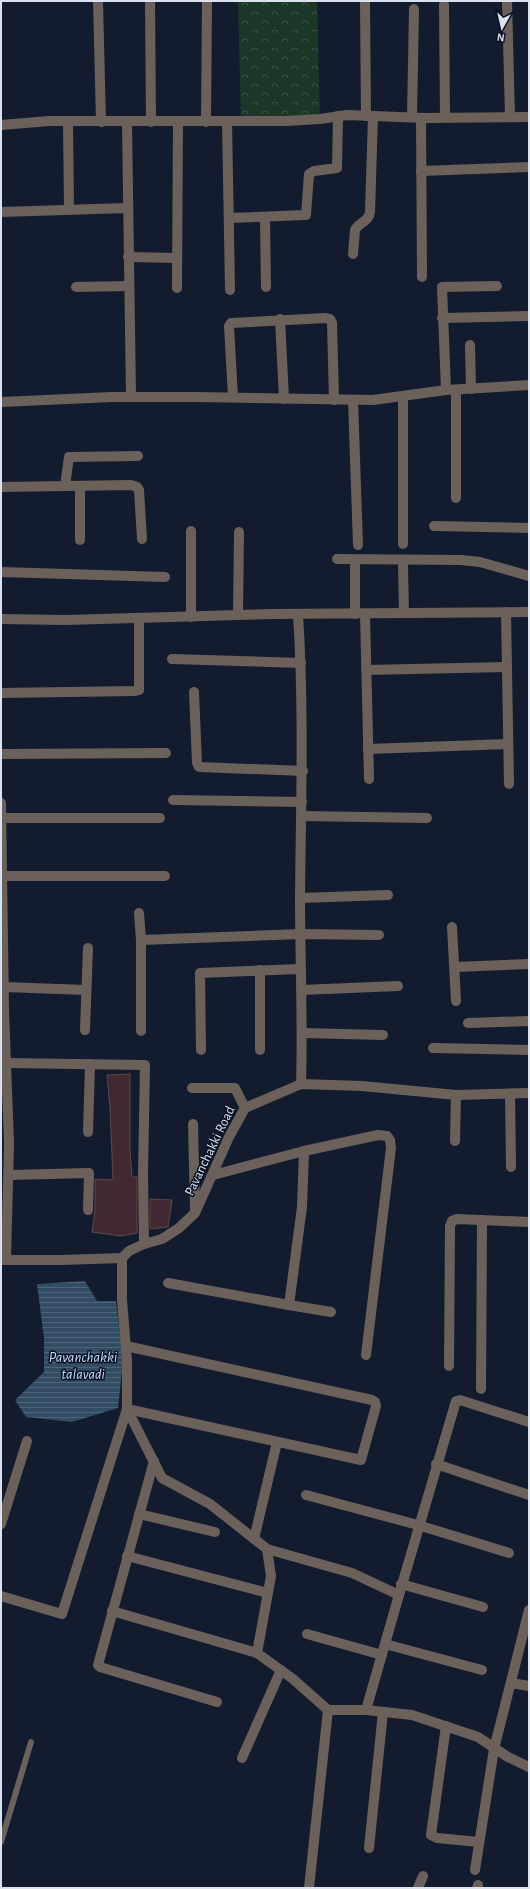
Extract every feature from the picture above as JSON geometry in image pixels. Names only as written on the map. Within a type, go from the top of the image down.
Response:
[{"type":"street","points":[[98,1],[101,122]]},
{"type":"street","points":[[150,1],[151,122]]},
{"type":"street","points":[[206,122],[207,1]]},
{"type":"street","points":[[354,254],[356,227],[367,220],[370,212],[370,116],[365,1]]},
{"type":"street","points":[[507,1],[510,117]]},
{"type":"street","points":[[444,5],[445,117]]},
{"type":"street","points":[[414,9],[417,118],[421,171],[422,277]]},
{"type":"street","points":[[229,218],[306,215],[310,174],[314,171],[337,168],[338,116]]},
{"type":"street","points":[[1,125],[68,122],[206,122],[320,119],[338,116],[417,118],[529,117]]},
{"type":"street","points":[[227,121],[230,290]]},
{"type":"street","points":[[68,122],[69,210]]},
{"type":"street","points":[[127,122],[127,208],[131,397]]},
{"type":"street","points":[[177,288],[178,122]]},
{"type":"street","points":[[421,171],[529,167]]},
{"type":"street","points":[[1,212],[127,208]]},
{"type":"street","points":[[265,217],[266,287]]},
{"type":"street","points":[[128,257],[177,258]]},
{"type":"street","points":[[76,287],[129,286]]},
{"type":"street","points":[[456,498],[451,390],[442,318],[442,287],[497,286]]},
{"type":"street","points":[[442,318],[529,316]]},
{"type":"street","points":[[232,398],[229,326],[235,321],[326,318],[330,319],[334,400]]},
{"type":"street","points":[[280,319],[284,399]]},
{"type":"street","points":[[470,345],[471,389]]},
{"type":"street","points":[[1,402],[131,397],[373,400],[451,390],[529,385]]},
{"type":"street","points":[[403,396],[403,544]]},
{"type":"street","points":[[353,400],[358,545]]},
{"type":"street","points":[[65,486],[69,457],[138,456]]},
{"type":"street","points":[[1,487],[131,485],[137,487],[139,490],[142,539]]},
{"type":"street","points":[[80,486],[80,540]]},
{"type":"street","points":[[434,526],[529,528]]},
{"type":"street","points":[[191,531],[191,617]]},
{"type":"street","points":[[238,615],[239,532]]},
{"type":"street","points":[[338,559],[461,560],[480,562],[529,576]]},
{"type":"street","points":[[355,566],[366,670],[369,779]]},
{"type":"street","points":[[403,566],[404,613]]},
{"type":"street","points":[[1,572],[165,577]]},
{"type":"street","points":[[506,612],[509,784]]},
{"type":"street","points":[[1,619],[529,612]]},
{"type":"street","points":[[298,614],[301,663],[303,771],[300,898],[300,969],[303,1033],[301,1084]]},
{"type":"street","points":[[1,693],[139,690],[139,618]]},
{"type":"street","points":[[172,658],[301,663]]},
{"type":"street","points":[[366,670],[506,667]]},
{"type":"street","points":[[194,692],[197,763],[199,767],[303,771]]},
{"type":"street","points":[[368,749],[508,744]]},
{"type":"street","points":[[1,754],[166,753]]},
{"type":"street","points":[[173,800],[302,802]]},
{"type":"street","points":[[1,803],[2,967],[6,1063],[4,1085],[9,1175],[3,1259],[61,1260],[122,1258],[122,1300],[126,1346],[127,1409],[62,1614],[1,1596]]},
{"type":"street","points":[[302,816],[427,818]]},
{"type":"street","points":[[1,818],[160,818]]},
{"type":"street","points":[[2,876],[165,876]]},
{"type":"street","points":[[300,898],[388,895]]},
{"type":"street","points":[[139,912],[141,940],[141,1031]]},
{"type":"street","points":[[452,927],[456,1001]]},
{"type":"street","points":[[141,940],[301,934],[379,935]]},
{"type":"street","points":[[85,1030],[88,948]]},
{"type":"street","points":[[455,967],[529,964]]},
{"type":"street","points":[[201,1050],[200,973],[300,969]]},
{"type":"street","points":[[260,970],[260,1050]]},
{"type":"street","points":[[301,990],[398,986]]},
{"type":"street","points":[[4,987],[86,990]]},
{"type":"street","points":[[468,1024],[529,1021]]},
{"type":"street","points":[[303,1033],[383,1034]]},
{"type":"street","points":[[433,1048],[529,1050]]},
{"type":"street","points":[[6,1063],[145,1065],[143,1166],[144,1244]]},
{"type":"street","points":[[88,1132],[90,1064]]},
{"type":"street","name":"Pavanchakki Road","points":[[122,1258],[130,1251],[144,1244],[162,1239],[179,1228],[194,1213],[213,1175],[229,1137],[245,1108],[301,1084],[362,1086],[456,1095],[529,1093]]},
{"type":"street","points":[[192,1088],[235,1088],[245,1108]]},
{"type":"street","points":[[510,1094],[511,1166]]},
{"type":"street","points":[[455,1141],[456,1095]]},
{"type":"street","points":[[193,1124],[194,1213]]},
{"type":"street","points":[[213,1175],[304,1151],[378,1135],[387,1136],[390,1140],[391,1148],[366,1355]]},
{"type":"street","points":[[289,1305],[302,1207],[304,1151]]},
{"type":"street","points":[[9,1175],[90,1173],[88,1210]]},
{"type":"street","points":[[450,1366],[450,1226],[452,1221],[457,1219],[529,1222]]},
{"type":"street","points":[[481,1388],[482,1220]]},
{"type":"street","points":[[168,1283],[331,1312]]},
{"type":"street","points":[[126,1346],[376,1402],[361,1460],[127,1409]]},
{"type":"street","points":[[366,1710],[418,1525],[456,1401],[460,1400],[529,1422]]},
{"type":"street","points":[[127,1409],[162,1478],[210,1504],[267,1549],[352,1573],[398,1595]]},
{"type":"street","points":[[1,1524],[27,1441]]},
{"type":"street","points":[[254,1539],[277,1442]]},
{"type":"street","points":[[154,1461],[98,1662],[100,1667],[217,1702]]},
{"type":"street","points":[[436,1464],[529,1495]]},
{"type":"street","points":[[306,1496],[418,1525],[509,1553]]},
{"type":"street","points":[[139,1514],[215,1532]]},
{"type":"street","points":[[258,1653],[271,1576],[267,1549]]},
{"type":"street","points":[[127,1556],[268,1593]]},
{"type":"street","points":[[402,1584],[483,1607]]},
{"type":"street","points":[[112,1610],[258,1653],[281,1670],[328,1710],[366,1710],[412,1715],[478,1737],[494,1749],[529,1767]]},
{"type":"street","points":[[474,1870],[494,1749],[528,1621],[529,1610]]},
{"type":"street","points":[[307,1634],[382,1655]]},
{"type":"street","points":[[385,1644],[482,1670]]},
{"type":"street","points":[[242,1758],[281,1670]]},
{"type":"street","points":[[511,1682],[529,1686]]},
{"type":"street","points":[[309,1888],[328,1710]]},
{"type":"street","points":[[369,1848],[383,1712]]},
{"type":"street","points":[[446,1726],[431,1835],[437,1838],[479,1842]]},
{"type":"street","points":[[418,1888],[423,1876]]},
{"type":"lane","points":[[1,1842],[31,1742]]},
{"type":"green space","points":[[238,1],[317,1],[320,119],[241,121]]},
{"type":"water","name":"Pavanchakki talavadi","points":[[85,1281],[97,1301],[116,1301],[123,1361],[118,1408],[72,1422],[26,1417],[15,1400],[44,1372],[44,1338],[37,1284]]},
{"type":"building","points":[[130,1074],[130,1150],[132,1177],[137,1177],[137,1233],[121,1236],[92,1232],[95,1210],[95,1179],[113,1180],[107,1075]]},
{"type":"building","points":[[150,1199],[172,1200],[168,1227],[150,1229]]}]
